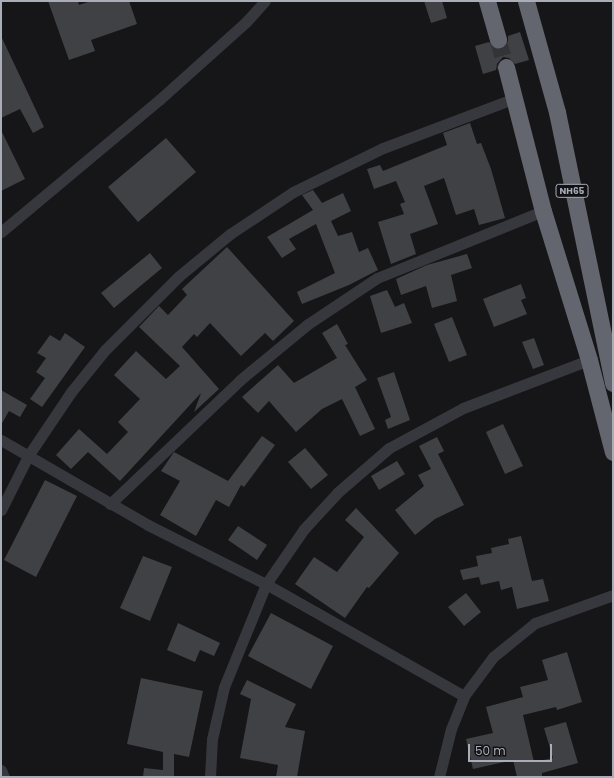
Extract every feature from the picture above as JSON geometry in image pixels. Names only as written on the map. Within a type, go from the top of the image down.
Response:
[{"type":"highway","points":[[487,1],[498,39]]},
{"type":"highway","name":"NH65","points":[[526,1],[557,112],[613,383]]},
{"type":"highway","name":"NH65","points":[[506,67],[543,211],[589,360],[613,452]]},
{"type":"street","points":[[1,232],[159,100],[246,22],[265,1]]},
{"type":"street","points":[[1,510],[28,456],[71,392],[105,350],[179,276],[230,234],[292,192],[383,148],[515,98]]},
{"type":"street","points":[[110,504],[240,380],[308,324],[377,278],[543,211]]},
{"type":"street","points":[[210,777],[212,739],[224,687],[266,584],[304,529],[338,492],[389,448],[463,408],[589,360]]},
{"type":"street","points":[[1,440],[148,526],[266,584],[464,696]]},
{"type":"street","points":[[438,777],[451,729],[464,696],[494,657],[535,623],[613,595]]},
{"type":"street","points":[[1,770],[4,777]]},
{"type":"building","points":[[48,1],[78,1],[79,5],[91,1],[129,1],[137,24],[91,40],[95,51],[69,60]]},
{"type":"building","points":[[424,1],[442,1],[447,18],[431,23]]},
{"type":"building","points":[[520,32],[529,60],[515,64],[509,58],[503,57],[497,64],[496,70],[483,74],[475,46],[489,42],[495,49],[501,48],[508,42],[508,36]]},
{"type":"building","points":[[1,36],[44,127],[33,133],[20,109],[1,118]]},
{"type":"building","points":[[470,123],[477,144],[481,143],[491,169],[505,218],[479,225],[474,209],[456,215],[444,178],[424,186],[438,224],[410,234],[416,254],[391,264],[378,222],[404,214],[400,204],[405,202],[396,181],[374,189],[367,169],[380,165],[383,171],[447,145],[443,133]]},
{"type":"building","points":[[1,130],[25,179],[1,191]]},
{"type":"building","points":[[166,138],[196,172],[138,222],[108,187]]},
{"type":"building","points":[[313,190],[322,203],[343,193],[351,211],[331,221],[338,236],[352,232],[359,252],[368,248],[378,270],[349,285],[302,304],[297,292],[335,273],[316,224],[289,239],[296,249],[282,258],[267,237],[313,210],[302,195]]},
{"type":"building","points":[[227,247],[294,321],[273,341],[265,333],[241,356],[210,323],[197,337],[194,334],[182,347],[219,389],[194,412],[201,393],[120,481],[88,452],[71,469],[56,455],[79,429],[107,454],[128,432],[118,422],[140,399],[114,375],[136,351],[166,379],[180,366],[139,327],[159,306],[168,315],[187,295],[182,289]]},
{"type":"building","points":[[150,253],[162,268],[114,308],[101,293]]},
{"type":"building","points":[[467,254],[472,268],[451,275],[457,301],[432,308],[426,286],[401,295],[396,279],[427,265]]},
{"type":"building","points":[[521,284],[526,298],[521,300],[527,314],[494,327],[483,299]]},
{"type":"building","points":[[387,290],[395,307],[404,303],[412,323],[381,333],[370,296]]},
{"type":"building","points":[[452,317],[467,355],[449,362],[434,324]]},
{"type":"building","points":[[337,324],[348,344],[345,345],[367,380],[355,387],[375,429],[360,436],[342,399],[322,409],[296,432],[269,401],[258,413],[242,397],[278,365],[294,383],[337,358],[322,333]]},
{"type":"building","points":[[65,333],[85,347],[42,407],[30,399],[45,378],[36,372],[46,358],[37,353],[50,335],[60,341]]},
{"type":"building","points":[[534,338],[544,365],[533,369],[522,342]]},
{"type":"building","points":[[394,372],[410,420],[388,429],[385,420],[391,417],[377,378]]},
{"type":"building","points":[[1,390],[27,405],[20,417],[9,411],[1,425]]},
{"type":"building","points":[[503,424],[523,466],[505,474],[486,432]]},
{"type":"building","points":[[262,436],[275,445],[244,487],[241,485],[229,507],[216,500],[196,536],[160,515],[180,481],[161,471],[174,452],[228,481]]},
{"type":"building","points":[[437,437],[444,451],[438,454],[464,505],[435,519],[415,535],[395,510],[424,486],[418,475],[431,469],[419,446]]},
{"type":"building","points":[[305,448],[328,475],[311,489],[288,462]]},
{"type":"building","points":[[397,461],[405,474],[379,490],[371,476]]},
{"type":"building","points":[[45,480],[77,496],[36,577],[4,560]]},
{"type":"building","points":[[356,508],[399,553],[369,588],[367,587],[345,618],[295,584],[314,557],[337,572],[364,537],[345,520]]},
{"type":"building","points":[[238,526],[267,545],[257,560],[228,540]]},
{"type":"building","points":[[521,536],[532,581],[543,579],[549,601],[517,609],[512,587],[501,590],[499,581],[481,585],[479,577],[463,580],[460,570],[478,566],[476,556],[492,553],[491,548],[509,544],[508,539]]},
{"type":"building","points":[[143,556],[172,567],[150,621],[120,608]]},
{"type":"building","points":[[466,593],[481,612],[464,626],[448,607]]},
{"type":"building","points":[[271,613],[333,646],[311,689],[248,656]]},
{"type":"building","points":[[178,623],[220,643],[214,656],[200,650],[195,662],[167,650]]},
{"type":"building","points":[[567,652],[582,702],[557,710],[556,707],[523,715],[534,762],[553,758],[544,728],[566,722],[578,763],[542,773],[542,777],[517,777],[513,760],[473,769],[466,739],[493,733],[486,707],[523,697],[520,687],[548,680],[542,660]]},
{"type":"building","points":[[141,678],[203,691],[189,757],[174,754],[174,777],[143,777],[144,768],[163,770],[163,752],[127,744]]},
{"type":"building","points":[[247,680],[296,704],[285,727],[305,731],[297,777],[276,777],[278,765],[240,758],[251,699],[240,694]]},
{"type":"tunnel","points":[[498,39],[506,67]]}]
